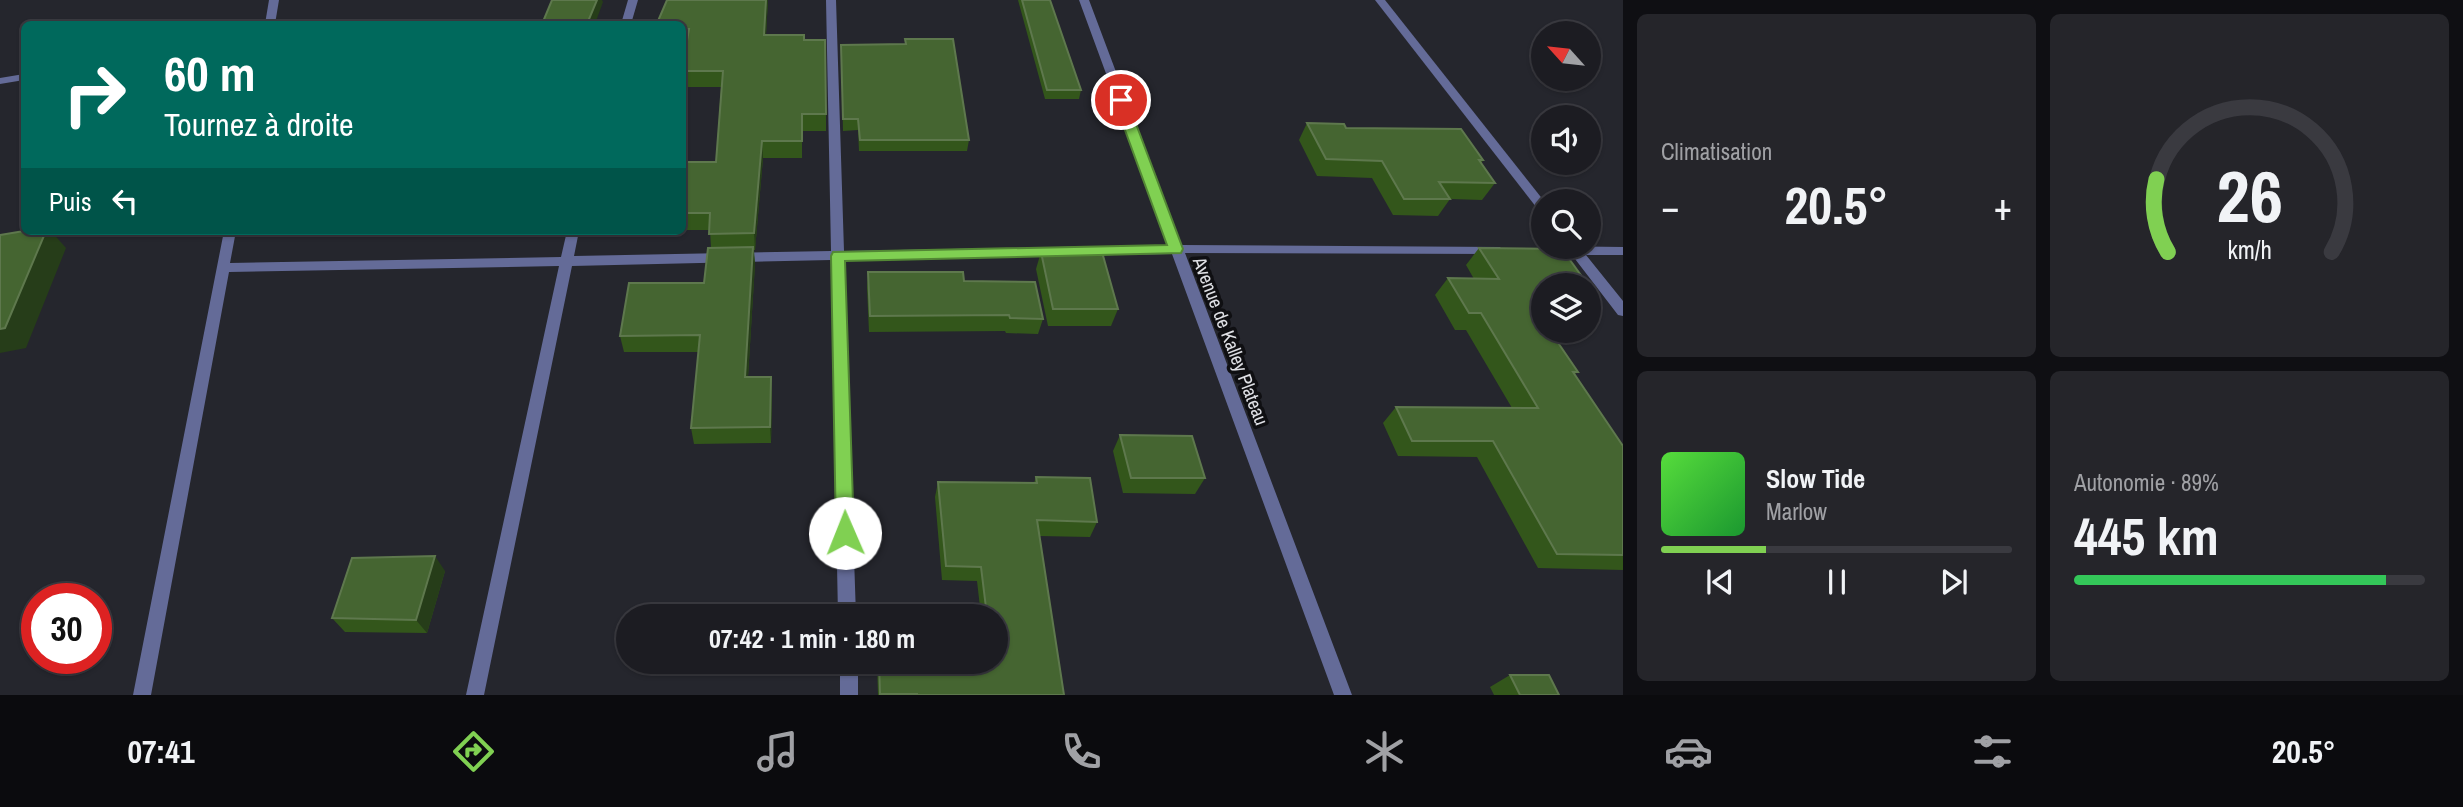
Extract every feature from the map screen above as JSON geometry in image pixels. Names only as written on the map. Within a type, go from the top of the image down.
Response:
[{"type":"street","points":[[270,21],[274,0]]},
{"type":"street","points":[[627,21],[633,0]]},
{"type":"street","points":[[831,0],[847,604]]},
{"type":"street","name":"Avenue de Kalley Plateau","points":[[1084,0],[1343,695]]},
{"type":"street","points":[[1380,0],[1531,192]]},
{"type":"street","points":[[0,81],[21,77]]},
{"type":"street","points":[[142,695],[229,235]]},
{"type":"street","points":[[475,695],[572,235]]},
{"type":"street","points":[[223,268],[1176,249],[1507,250]]},
{"type":"street","points":[[1601,250],[1623,251]]},
{"type":"street","points":[[1582,259],[1623,311]]},
{"type":"street","points":[[849,674],[849,695]]},
{"type":"building","points":[[552,0],[597,0],[588,21],[543,21]]},
{"type":"building","points":[[667,0],[766,0],[764,35],[804,35],[804,40],[825,40],[826,114],[802,114],[802,141],[762,141],[754,233],[709,234],[710,213],[686,213],[686,162],[716,162],[723,71],[686,71],[689,29],[686,29],[686,21],[658,21]]},
{"type":"building","points":[[1022,0],[1050,0],[1081,90],[1047,90]]},
{"type":"building","points":[[905,39],[953,39],[969,140],[860,140],[858,119],[843,119],[841,45],[906,44]]},
{"type":"building","points":[[1307,123],[1344,124],[1346,128],[1461,129],[1495,183],[1439,182],[1450,199],[1404,199],[1382,161],[1326,159]]},
{"type":"building","points":[[21,232],[21,235],[44,235],[5,328],[0,329],[0,235]]},
{"type":"building","points":[[753,247],[745,377],[771,377],[770,427],[691,428],[700,335],[620,336],[629,283],[704,283],[708,248]]},
{"type":"building","points":[[1479,248],[1531,249],[1531,259],[1569,259],[1579,273],[1531,273],[1531,343],[1558,343],[1578,372],[1573,372],[1623,446],[1623,555],[1557,554],[1493,441],[1412,441],[1396,407],[1538,408],[1481,313],[1469,313],[1448,278],[1499,279]]},
{"type":"building","points":[[1041,252],[1102,252],[1118,309],[1053,309]]},
{"type":"building","points":[[868,272],[963,272],[964,281],[1035,282],[1043,319],[1010,318],[1009,315],[870,316]]},
{"type":"building","points":[[1120,435],[1192,436],[1205,478],[1131,478]]},
{"type":"building","points":[[1036,477],[1090,478],[1097,522],[1037,520],[1064,695],[880,694],[879,674],[1008,674],[1008,604],[986,604],[981,567],[946,566],[938,482],[1037,483]]},
{"type":"building","points":[[435,556],[416,620],[332,618],[352,558]]},
{"type":"building","points":[[1510,675],[1549,675],[1559,695],[1520,695]]},
{"type":"route","points":[[845,533],[838,256],[1176,249],[1121,100]]}]
